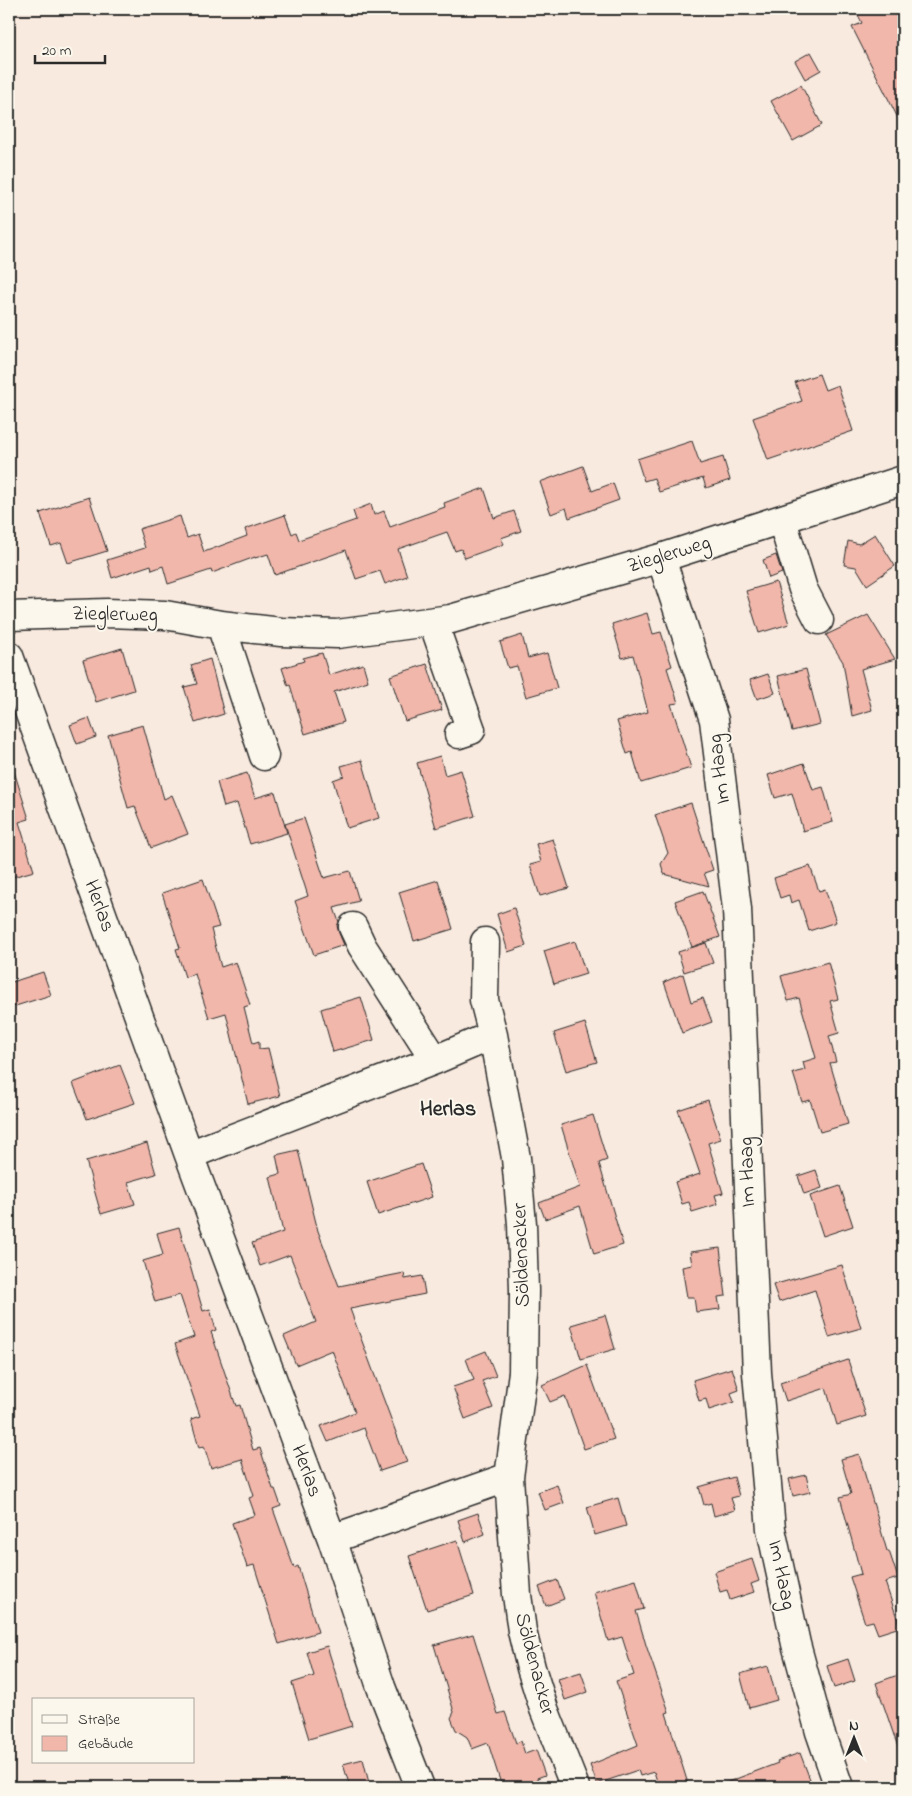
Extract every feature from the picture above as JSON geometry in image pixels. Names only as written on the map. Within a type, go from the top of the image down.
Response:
[{"type":"street","name":"Zieglerweg","points":[[9,616],[107,613],[165,615],[221,625],[281,632],[337,634],[433,622],[451,619],[661,558],[903,480]]},
{"type":"street","points":[[782,520],[803,589],[819,620]]},
{"type":"street","name":"Im Haag","points":[[661,558],[714,720],[737,909],[757,1373],[771,1529],[796,1644],[820,1732],[839,1787]]},
{"type":"street","points":[[433,622],[471,730],[459,734]]},
{"type":"street","points":[[221,625],[264,756]]},
{"type":"street","name":"Herlas","points":[[9,656],[189,1155],[332,1539],[381,1688],[420,1787]]},
{"type":"street","points":[[353,928],[362,946],[435,1060]]},
{"type":"street","name":"Söldenacker","points":[[485,942],[484,1000],[493,1035],[516,1158],[522,1234],[524,1290],[523,1372],[510,1476],[517,1595],[522,1631],[531,1668],[544,1709],[575,1787]]},
{"type":"street","points":[[189,1155],[435,1060],[493,1035]]},
{"type":"street","points":[[332,1539],[510,1476]]},
{"type":"building","points":[[855,9],[893,9],[903,29],[903,128],[852,27],[862,23]]},
{"type":"building","points":[[811,52],[821,70],[805,79],[795,61]]},
{"type":"building","points":[[801,85],[822,125],[793,141],[771,101]]},
{"type":"building","points":[[819,374],[825,390],[838,385],[853,431],[768,460],[753,418],[802,401],[795,382]]},
{"type":"building","points":[[692,441],[700,464],[723,457],[730,480],[706,488],[703,478],[659,492],[654,478],[644,481],[637,459]]},
{"type":"building","points":[[583,466],[592,491],[613,483],[619,500],[569,518],[566,508],[551,514],[540,482]]},
{"type":"building","points":[[484,488],[494,518],[514,511],[521,531],[501,538],[504,544],[465,558],[461,549],[455,551],[447,532],[398,549],[407,576],[385,584],[380,571],[356,579],[346,550],[275,575],[268,554],[212,573],[211,570],[168,584],[163,566],[152,570],[151,565],[112,578],[107,560],[145,548],[139,529],[180,516],[187,538],[198,534],[204,552],[247,536],[245,529],[285,515],[292,534],[296,532],[299,540],[356,520],[353,511],[371,504],[374,515],[384,511],[390,527],[445,507],[444,503]]},
{"type":"building","points":[[89,497],[107,551],[68,563],[61,543],[51,546],[40,513]]},
{"type":"building","points":[[875,534],[895,566],[867,585],[856,567],[844,565],[848,541],[859,544]]},
{"type":"building","points":[[776,555],[782,573],[769,578],[763,560]]},
{"type":"building","points":[[776,582],[789,624],[759,633],[746,591]]},
{"type":"building","points":[[647,613],[653,634],[661,632],[672,666],[667,668],[678,703],[671,704],[691,768],[641,783],[632,752],[627,754],[617,721],[648,712],[633,655],[622,658],[612,624]]},
{"type":"building","points":[[868,615],[895,659],[861,669],[872,710],[852,716],[843,662],[826,635]]},
{"type":"building","points":[[522,635],[528,658],[547,653],[557,688],[526,697],[517,666],[508,668],[500,642]]},
{"type":"building","points":[[122,648],[134,690],[96,702],[83,660]]},
{"type":"building","points":[[322,653],[329,675],[363,664],[368,681],[334,692],[344,722],[305,734],[290,685],[288,686],[282,668],[304,661],[303,658]]},
{"type":"building","points":[[210,659],[224,714],[195,723],[184,687],[197,684],[191,665]]},
{"type":"building","points":[[427,664],[442,710],[405,721],[390,676]]},
{"type":"building","points":[[806,669],[820,724],[792,731],[778,676]]},
{"type":"building","points":[[768,674],[775,693],[757,699],[750,680]]},
{"type":"building","points":[[89,718],[96,737],[77,744],[70,725]]},
{"type":"building","points":[[143,725],[164,799],[172,795],[188,834],[151,848],[135,806],[128,808],[108,735]]},
{"type":"building","points":[[440,756],[445,775],[461,770],[475,816],[436,828],[417,763]]},
{"type":"building","points":[[362,760],[379,818],[347,828],[333,780],[344,776],[341,766]]},
{"type":"building","points":[[804,763],[813,790],[823,787],[833,822],[803,831],[792,793],[775,798],[768,775]]},
{"type":"building","points":[[13,768],[29,819],[19,822],[34,871],[9,878],[9,769]]},
{"type":"building","points":[[247,773],[255,798],[275,792],[287,833],[250,844],[237,803],[224,807],[217,782]]},
{"type":"building","points":[[691,803],[713,870],[704,873],[709,886],[664,874],[661,864],[668,853],[655,815]]},
{"type":"building","points":[[304,818],[324,878],[350,871],[359,901],[334,908],[339,922],[337,926],[344,945],[314,955],[295,901],[308,896],[285,824]]},
{"type":"building","points":[[553,839],[569,888],[540,896],[530,865],[541,862],[536,844]]},
{"type":"building","points":[[810,866],[819,891],[825,889],[836,922],[809,931],[799,900],[791,903],[789,895],[780,898],[774,878]]},
{"type":"building","points":[[203,879],[219,927],[211,929],[221,967],[236,962],[250,1005],[244,1007],[253,1043],[259,1041],[259,1049],[268,1048],[280,1096],[248,1104],[226,1013],[209,1018],[195,974],[185,977],[176,949],[180,948],[162,893]]},
{"type":"building","points":[[438,880],[453,929],[414,941],[399,892]]},
{"type":"building","points":[[703,891],[720,937],[692,947],[675,901]]},
{"type":"building","points":[[514,908],[526,946],[508,952],[497,914]]},
{"type":"building","points":[[575,941],[586,974],[554,984],[544,951]]},
{"type":"building","points":[[706,943],[713,963],[684,972],[678,952]]},
{"type":"building","points":[[828,962],[838,999],[830,1001],[839,1033],[829,1036],[836,1062],[830,1063],[848,1124],[820,1132],[810,1100],[802,1102],[793,1073],[805,1070],[803,1062],[816,1058],[799,998],[788,1001],[781,976]]},
{"type":"building","points":[[43,972],[51,995],[9,1008],[9,983]]},
{"type":"building","points":[[683,974],[691,1002],[703,998],[712,1022],[682,1033],[664,982]]},
{"type":"building","points":[[361,997],[374,1040],[333,1052],[321,1009]]},
{"type":"building","points":[[585,1023],[597,1062],[566,1071],[554,1033]]},
{"type":"building","points":[[120,1065],[135,1103],[87,1119],[73,1083]]},
{"type":"building","points":[[708,1100],[721,1139],[708,1143],[723,1193],[715,1195],[718,1204],[692,1212],[689,1202],[682,1204],[675,1182],[700,1174],[678,1110]]},
{"type":"building","points":[[593,1115],[607,1160],[599,1163],[623,1245],[594,1254],[580,1206],[545,1219],[539,1203],[580,1187],[561,1125]]},
{"type":"building","points":[[147,1143],[156,1174],[128,1182],[135,1204],[101,1214],[86,1161]]},
{"type":"building","points":[[298,1150],[318,1231],[339,1286],[404,1273],[405,1279],[422,1276],[425,1294],[350,1309],[407,1462],[380,1471],[364,1428],[328,1442],[321,1426],[355,1412],[332,1350],[296,1365],[284,1336],[316,1322],[290,1255],[260,1266],[252,1243],[283,1232],[270,1177],[280,1174],[276,1155]]},
{"type":"building","points":[[421,1164],[432,1197],[378,1215],[367,1182]]},
{"type":"building","points":[[816,1170],[822,1188],[804,1194],[798,1176]]},
{"type":"building","points":[[840,1186],[853,1226],[823,1236],[810,1196]]},
{"type":"building","points":[[179,1227],[203,1311],[210,1309],[216,1330],[211,1332],[236,1406],[240,1405],[253,1450],[260,1448],[273,1489],[275,1489],[281,1506],[273,1509],[294,1568],[298,1566],[318,1632],[279,1644],[254,1565],[247,1567],[232,1523],[255,1515],[249,1498],[254,1496],[242,1459],[211,1468],[204,1446],[199,1448],[191,1419],[200,1416],[175,1344],[194,1337],[180,1295],[155,1302],[143,1261],[163,1255],[157,1233]]},
{"type":"building","points":[[720,1248],[726,1296],[718,1297],[720,1309],[696,1312],[694,1297],[687,1297],[682,1267],[692,1265],[690,1252]]},
{"type":"building","points":[[842,1265],[861,1328],[829,1337],[815,1290],[779,1302],[773,1285]]},
{"type":"building","points":[[605,1315],[615,1349],[581,1359],[571,1325]]},
{"type":"building","points":[[486,1351],[496,1376],[482,1381],[493,1408],[465,1419],[453,1387],[474,1380],[466,1359]]},
{"type":"building","points":[[848,1360],[866,1416],[837,1425],[826,1388],[786,1401],[780,1383]]},
{"type":"building","points":[[587,1365],[614,1439],[584,1449],[565,1396],[550,1402],[542,1385]]},
{"type":"building","points":[[732,1368],[739,1390],[731,1393],[734,1402],[709,1410],[706,1399],[699,1401],[693,1380]]},
{"type":"building","points":[[859,1454],[887,1551],[889,1551],[898,1578],[885,1582],[900,1627],[878,1634],[873,1621],[865,1623],[850,1577],[861,1574],[840,1497],[851,1494],[841,1459]]},
{"type":"building","points":[[806,1475],[810,1492],[793,1496],[789,1479]]},
{"type":"building","points":[[734,1477],[739,1496],[731,1498],[735,1510],[714,1516],[711,1503],[704,1505],[699,1487]]},
{"type":"building","points":[[557,1485],[564,1503],[545,1510],[538,1492]]},
{"type":"building","points":[[618,1498],[626,1526],[595,1535],[587,1507]]},
{"type":"building","points":[[478,1513],[485,1534],[465,1542],[458,1520]]},
{"type":"building","points":[[457,1540],[474,1595],[427,1610],[409,1556]]},
{"type":"building","points":[[752,1559],[759,1581],[751,1584],[754,1592],[730,1600],[727,1590],[720,1592],[714,1572]]},
{"type":"building","points":[[557,1580],[564,1599],[546,1606],[539,1587]]},
{"type":"building","points":[[636,1580],[644,1609],[636,1611],[669,1712],[666,1713],[689,1787],[659,1787],[654,1772],[640,1776],[638,1770],[597,1784],[590,1765],[638,1745],[616,1681],[634,1675],[622,1637],[608,1641],[594,1592]]},
{"type":"building","points":[[473,1634],[498,1714],[505,1712],[516,1743],[521,1741],[525,1754],[536,1750],[545,1775],[537,1778],[540,1787],[502,1787],[488,1743],[472,1749],[467,1737],[456,1730],[451,1718],[454,1712],[434,1645]]},
{"type":"building","points":[[327,1646],[352,1726],[309,1739],[292,1683],[314,1676],[307,1652]]},
{"type":"building","points":[[848,1659],[855,1681],[834,1688],[827,1666]]},
{"type":"building","points":[[768,1666],[777,1700],[749,1708],[740,1674]]},
{"type":"building","points":[[581,1672],[588,1692],[565,1700],[558,1679]]},
{"type":"building","points":[[903,1673],[903,1753],[900,1753],[876,1683]]},
{"type":"building","points":[[800,1753],[811,1782],[796,1787],[720,1787],[720,1785]]},
{"type":"building","points":[[363,1759],[370,1787],[350,1787],[343,1764]]},
{"type":"district","name":"Herlas","points":[[448,1110]]}]
